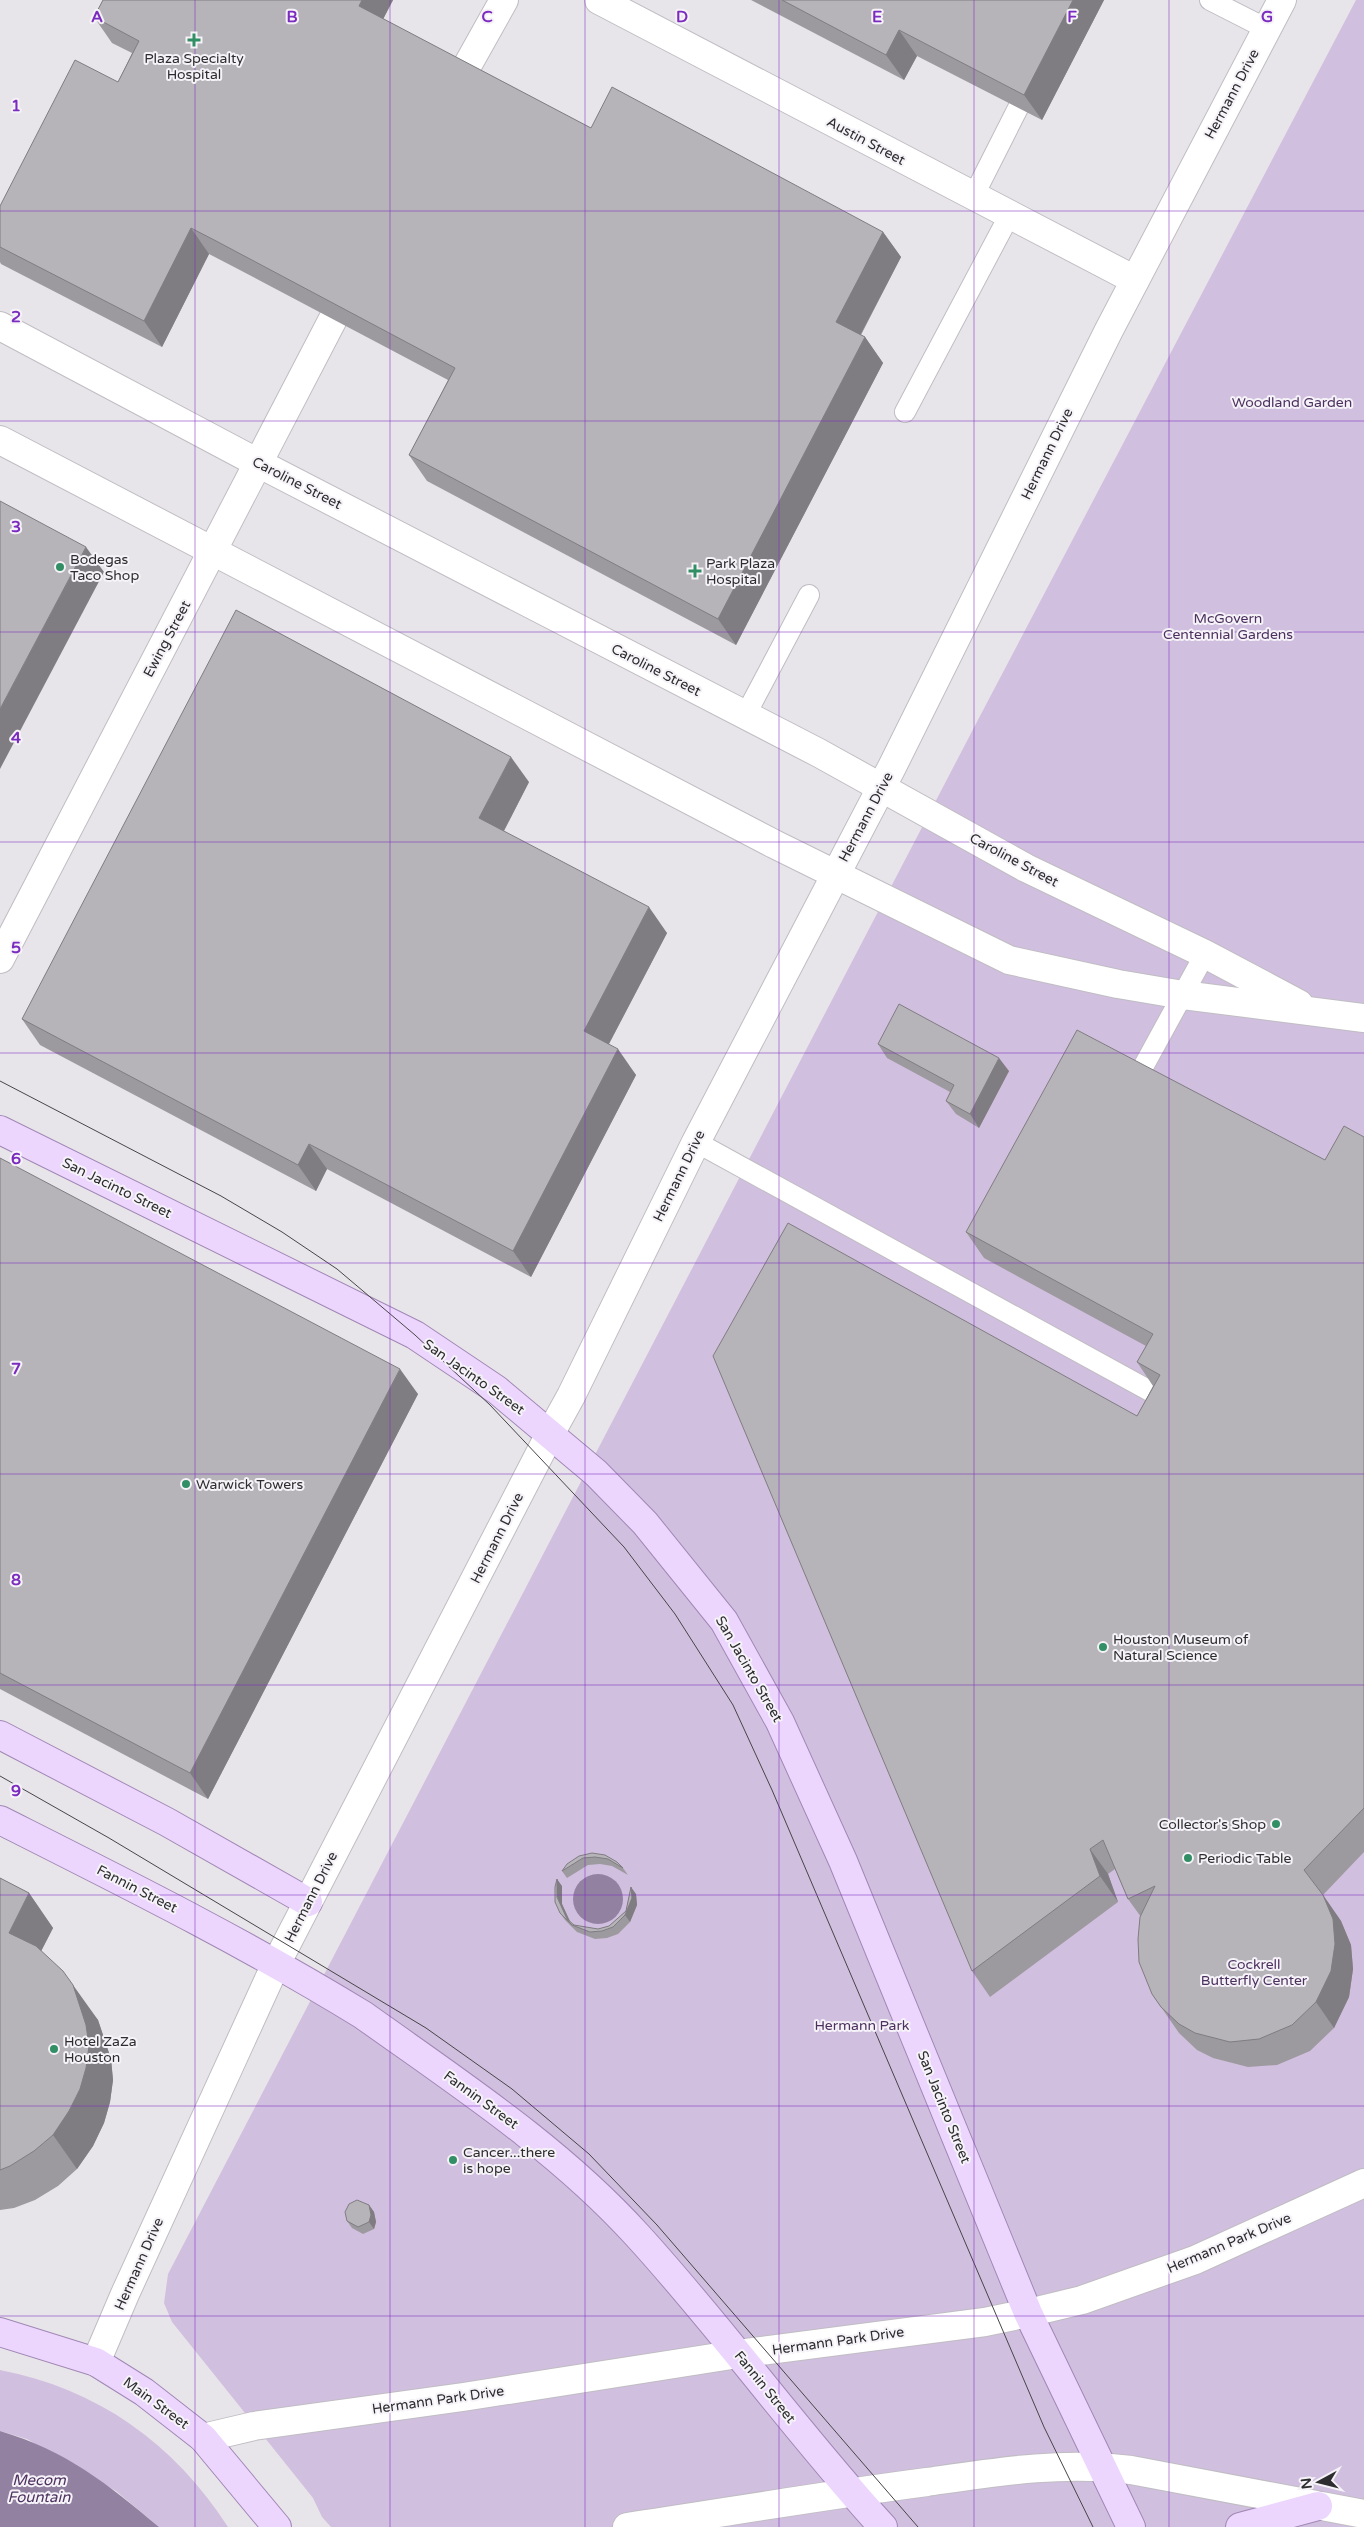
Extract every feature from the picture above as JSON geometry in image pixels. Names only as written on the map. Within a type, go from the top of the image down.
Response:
[{"type":"main road","name":"San Jacinto Street","points":[[0,1130],[415,1335],[497,1390],[596,1473],[645,1523],[718,1613],[780,1722],[843,1861],[1028,2313],[1131,2527]]},
{"type":"main road","points":[[0,1735],[166,1822],[308,1902]]},
{"type":"main road","name":"Fannin Street","points":[[0,1820],[201,1921],[275,1966],[363,2015],[548,2149],[636,2234],[699,2305],[851,2493],[883,2527]]},
{"type":"main road","name":"Main Street","points":[[0,2332],[96,2362],[144,2392],[203,2438],[277,2527]]},
{"type":"main road","points":[[1240,2527],[1318,2506]]},
{"type":"street","points":[[462,76],[504,0]]},
{"type":"street","name":"Austin Street","points":[[599,0],[1009,216],[1135,280]]},
{"type":"street","name":"Hermann Drive","points":[[96,2362],[132,2277],[275,1966],[571,1396],[696,1142],[881,787],[1135,280],[1282,0]]},
{"type":"street","name":"Ewing Street","points":[[0,959],[333,319]]},
{"type":"street","name":"Caroline Street","points":[[0,326],[258,464],[881,787],[1026,868],[1205,954],[1314,1011]]},
{"type":"street","name":"Caroline Street","points":[[0,440],[835,875],[1009,960],[1118,984],[1183,995],[1364,1018]]},
{"type":"street","name":"Hermann Park Drive","points":[[203,2438],[254,2426],[738,2354],[985,2322],[1028,2313],[1082,2300],[1195,2260],[1364,2183]]},
{"type":"street","points":[[627,2527],[1040,2466],[1102,2466],[1364,2514]]},
{"type":"lane","points":[[1210,0],[1266,29]]},
{"type":"lane","points":[[973,197],[1018,108]]},
{"type":"lane","points":[[905,412],[1009,216]]},
{"type":"lane","points":[[745,716],[809,595]]},
{"type":"lane","points":[[1142,1069],[1205,954]]},
{"type":"lane","points":[[696,1142],[1150,1391]]},
{"type":"green space","name":"Hermann Park","points":[[1356,0],[1364,0],[1364,2527],[331,2527],[322,2517],[313,2498],[172,2322],[164,2303],[168,2274],[980,716]]},
{"type":"green space","points":[[0,2370],[36,2379],[69,2391],[101,2406],[130,2424],[158,2445],[183,2470],[207,2497],[228,2527],[159,2527],[116,2491],[27,2439],[0,2431]]},
{"type":"water","points":[[598,1874],[612,1878],[619,1885],[623,1899],[619,1913],[612,1920],[598,1924],[584,1920],[577,1913],[573,1899],[577,1885],[584,1878]]},
{"type":"water","name":"Mecom Fountain","points":[[0,2431],[46,2448],[85,2470],[159,2527],[0,2527]]},
{"type":"building","points":[[103,0],[362,0],[359,6],[591,128],[612,87],[883,232],[836,322],[865,337],[718,619],[409,455],[455,368],[191,228],[144,321],[0,247],[0,206],[75,60],[118,82],[139,41],[94,17]]},
{"type":"building","points":[[782,0],[1073,0],[1024,95],[899,30],[886,55]]},
{"type":"building","points":[[0,501],[86,547],[0,709]]},
{"type":"building","points":[[236,610],[511,757],[479,818],[649,907],[584,1031],[618,1049],[513,1251],[309,1144],[298,1165],[22,1019]]},
{"type":"building","points":[[899,1004],[999,1058],[970,1114],[946,1101],[954,1085],[878,1044]]},
{"type":"building","name":"Houston Museum of Natural Science","points":[[1077,1030],[1325,1160],[1344,1126],[1364,1137],[1364,1808],[1304,1870],[1323,1895],[1333,1919],[1335,1944],[1331,1971],[1316,2002],[1292,2025],[1259,2039],[1230,2042],[1195,2033],[1179,2024],[1161,2007],[1152,1994],[1139,1962],[1138,1939],[1140,1917],[1155,1886],[1128,1899],[1103,1840],[1090,1849],[1100,1876],[972,1971],[713,1356],[788,1223],[1137,1416],[1160,1375],[1137,1362],[1153,1334],[966,1232]]},
{"type":"building","name":"Warwick Towers","points":[[0,1158],[400,1369],[190,1773],[0,1673]]},
{"type":"building","points":[[592,1853],[605,1855],[623,1868],[608,1859],[595,1857],[583,1858],[562,1871],[567,1864],[579,1856]]},
{"type":"building","name":"Hotel ZaZa Houston","points":[[0,1878],[29,1893],[9,1933],[36,1946],[63,1971],[73,1985],[86,2025],[89,2046],[86,2068],[80,2089],[69,2111],[53,2135],[34,2151],[0,2170]]},
{"type":"building","points":[[557,1879],[557,1897],[567,1919],[574,1925],[598,1929],[609,1926],[626,1911],[631,1887],[632,1898],[625,1915],[613,1927],[602,1931],[590,1932],[572,1925],[560,1913],[555,1902]]},
{"type":"building","points":[[357,2200],[369,2205],[371,2215],[369,2222],[358,2227],[347,2221],[345,2212],[349,2204]]},
{"type":"tram line","points":[[0,1081],[221,1196],[282,1232],[337,1269],[415,1335],[490,1405],[624,1547],[675,1614],[733,1705],[772,1790],[1044,2427],[1093,2527]]},
{"type":"tram line","points":[[0,1776],[109,1838],[426,2028],[512,2089],[589,2154],[657,2225],[918,2527]]},
{"type":"place","name":"Plaza Specialty Hospital","points":[[194,40]]},
{"type":"place","name":"Bodegas Taco Shop","points":[[60,567]]},
{"type":"place","name":"Park Plaza Hospital","points":[[695,571]]},
{"type":"place","name":"Warwick Towers","points":[[186,1484]]},
{"type":"place","name":"Houston Museum of Natural Science","points":[[1103,1647]]},
{"type":"place","name":"Collector's Shop","points":[[1276,1824]]},
{"type":"place","name":"Periodic Table","points":[[1188,1858]]},
{"type":"place","name":"Hotel ZaZa Houston","points":[[54,2049]]},
{"type":"place","name":"Cancer...there is hope","points":[[453,2160]]},
{"type":"park label","name":"Woodland Garden","points":[[1292,402]]},
{"type":"park label","name":"McGovern Centennial Gardens","points":[[1228,626]]},
{"type":"park label","name":"Cockrell Butterfly Center","points":[[1254,1972]]}]
